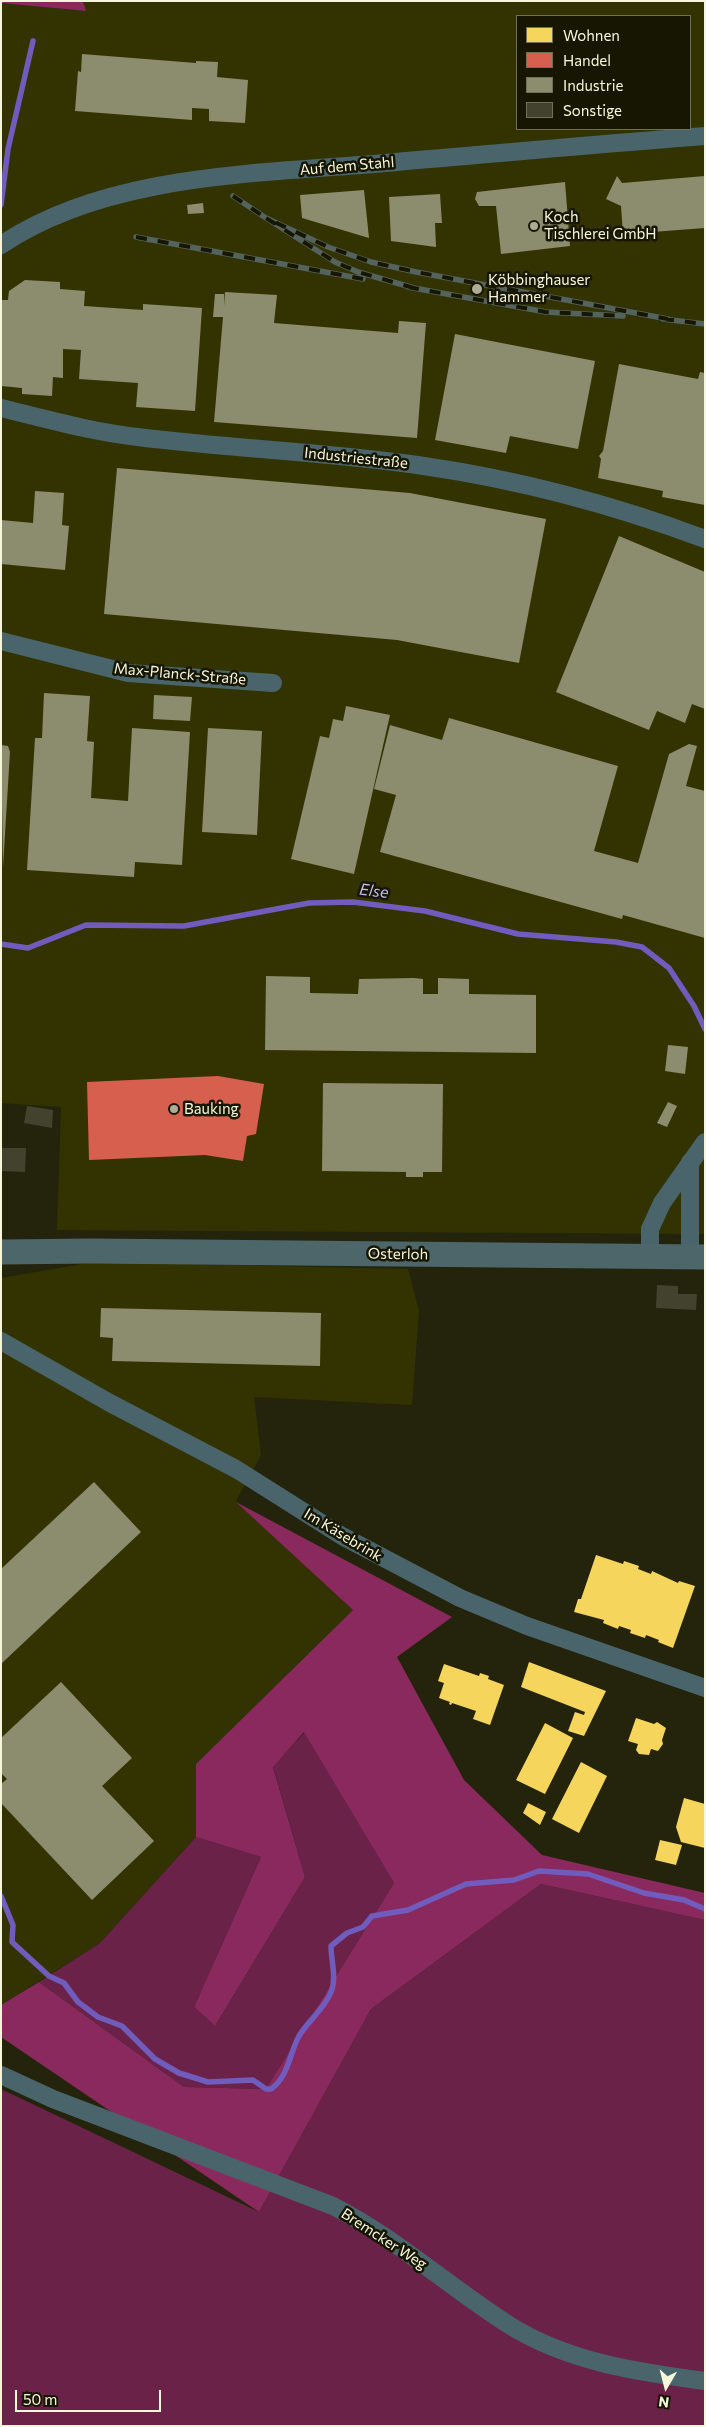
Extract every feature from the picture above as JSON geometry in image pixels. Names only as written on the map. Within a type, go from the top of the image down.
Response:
[{"type":"main road","name":"Osterloh","points":[[1,1252],[92,1251],[697,1257]]},
{"type":"street","name":"Auf dem Stahl","points":[[1,245],[34,226],[68,210],[115,195],[162,186],[248,175],[705,136]]},
{"type":"street","name":"Industriestraße","points":[[1,408],[80,427],[137,437],[322,454],[424,466],[503,479],[647,517],[705,539]]},
{"type":"street","name":"Max-Planck-Straße","points":[[1,641],[128,673],[273,683]]},
{"type":"street","points":[[650,1257],[650,1229],[662,1203],[705,1142]]},
{"type":"street","points":[[690,1162],[697,1257]]},
{"type":"street","name":"Im Käsebrink","points":[[1,1341],[110,1403],[236,1469],[342,1536],[451,1594],[527,1626],[705,1688]]},
{"type":"street","name":"Bremcker Weg","points":[[1,2075],[54,2100],[333,2206],[358,2219],[409,2253],[511,2326],[554,2348],[588,2360],[624,2369],[705,2381]]},
{"type":"shaded area","points":[[1,1],[83,1],[86,11],[1,3]]},
{"type":"shaded area","points":[[83,1],[705,1],[705,1234],[57,1230],[61,1107],[1,1103],[1,3],[85,11]]},
{"type":"shaded area","points":[[94,1262],[408,1269],[419,1311],[412,1405],[254,1397],[261,1455],[236,1501],[353,1610],[196,1764],[196,1837],[100,1943],[1,2005],[1,1278]]},
{"type":"shaded area","points":[[236,1502],[452,1617],[397,1657],[464,1780],[542,1855],[705,1893],[705,1920],[541,1884],[371,2009],[259,2212],[1,2037],[1,2005],[39,1982],[184,2087],[266,2089],[394,1883],[304,1732],[273,1767],[305,1877],[215,2026],[194,2007],[261,1857],[196,1837],[196,1764],[353,1610]]},
{"type":"shaded area","points":[[305,1732],[394,1883],[266,2089],[184,2087],[39,1982],[100,1943],[196,1837],[261,1857],[194,2007],[215,2026],[305,1877],[273,1766]]},
{"type":"shaded area","points":[[541,1884],[705,1920],[705,2426],[1,2426],[1,2089],[259,2212],[371,2009]]},
{"type":"building: Wohnen","points":[[596,1555],[623,1564],[624,1561],[639,1566],[638,1569],[651,1574],[652,1571],[678,1583],[679,1581],[695,1586],[673,1648],[646,1635],[645,1638],[630,1633],[631,1630],[619,1626],[618,1629],[603,1623],[604,1620],[574,1612],[578,1599],[581,1599]]},
{"type":"building: Wohnen","points":[[529,1662],[606,1691],[584,1736],[568,1731],[575,1712],[584,1715],[585,1712],[521,1687]]},
{"type":"building: Wohnen","points":[[444,1664],[479,1676],[480,1673],[489,1676],[488,1679],[504,1685],[490,1725],[473,1719],[476,1711],[452,1703],[451,1705],[449,1704],[450,1702],[439,1698],[444,1683],[438,1681]]},
{"type":"building: Wohnen","points":[[636,1718],[654,1724],[657,1722],[666,1728],[662,1740],[663,1744],[658,1751],[651,1749],[649,1755],[639,1754],[636,1750],[638,1744],[628,1741]]},
{"type":"building: Wohnen","points":[[545,1723],[573,1738],[545,1794],[516,1780]]},
{"type":"building: Wohnen","points":[[581,1762],[607,1776],[579,1833],[552,1819]]},
{"type":"building: Wohnen","points":[[684,1798],[705,1804],[705,1848],[681,1842],[676,1827]]},
{"type":"building: Wohnen","points":[[528,1803],[546,1812],[540,1825],[523,1813]]},
{"type":"building: Wohnen","points":[[660,1840],[682,1845],[676,1865],[655,1860]]},
{"type":"building: Handel","name":"Bauking","points":[[218,1076],[264,1084],[256,1134],[247,1136],[243,1161],[205,1155],[89,1160],[87,1082]]},
{"type":"building: Industrie","points":[[82,54],[196,63],[196,61],[218,62],[217,77],[248,80],[245,123],[209,121],[209,109],[192,108],[192,120],[75,111],[78,71],[81,72]]},
{"type":"building: Industrie","points":[[617,176],[622,183],[705,176],[705,228],[652,232],[645,240],[637,233],[623,234],[621,206],[606,199]]},
{"type":"building: Industrie","name":"Koch Tischlerei GmbH","points":[[565,182],[570,246],[501,254],[496,206],[479,206],[475,199],[477,192]]},
{"type":"building: Industrie","points":[[364,190],[369,238],[302,218],[300,195]]},
{"type":"building: Industrie","points":[[440,194],[442,223],[435,223],[436,247],[391,241],[389,197]]},
{"type":"building: Industrie","points":[[203,203],[204,213],[188,214],[187,205]]},
{"type":"building: Industrie","points":[[25,280],[60,282],[60,289],[85,291],[84,306],[143,310],[143,304],[202,308],[195,411],[136,407],[138,383],[79,379],[81,350],[63,349],[63,378],[53,377],[52,396],[22,394],[22,388],[1,386],[1,300],[8,300],[9,291]]},
{"type":"building: Industrie","points":[[225,292],[277,295],[274,323],[398,333],[399,321],[426,323],[417,438],[214,422],[223,317],[213,317],[215,294],[224,294],[224,306]]},
{"type":"building: Industrie","points":[[455,334],[595,361],[578,449],[510,436],[506,453],[435,440]]},
{"type":"building: Industrie","points":[[619,364],[698,379],[700,372],[705,373],[705,505],[662,497],[663,491],[598,478],[601,459],[599,456],[603,451]]},
{"type":"building: Industrie","points":[[117,468],[410,493],[546,519],[519,663],[397,640],[104,614]]},
{"type":"building: Industrie","points":[[35,491],[64,493],[62,525],[69,526],[65,570],[1,564],[1,520],[33,523]]},
{"type":"building: Industrie","points":[[619,536],[705,572],[705,709],[692,704],[685,723],[657,711],[649,730],[556,692]]},
{"type":"building: Industrie","points":[[44,693],[90,696],[87,741],[94,742],[91,798],[128,801],[132,728],[190,732],[182,865],[135,862],[134,877],[27,870],[35,738],[42,738]]},
{"type":"building: Industrie","points":[[154,695],[192,697],[190,721],[153,719]]},
{"type":"building: Industrie","points":[[346,706],[390,715],[354,874],[291,859],[320,736],[329,738],[333,719],[343,721]]},
{"type":"building: Industrie","points":[[449,718],[618,766],[594,851],[638,863],[669,754],[689,744],[697,746],[686,786],[705,791],[705,938],[623,915],[622,919],[380,852],[396,795],[374,789],[390,725],[442,740]]},
{"type":"building: Industrie","points":[[208,728],[262,731],[257,835],[202,832]]},
{"type":"building: Industrie","points":[[1,745],[8,746],[10,752],[3,867]]},
{"type":"building: Industrie","points":[[266,976],[310,977],[310,993],[358,994],[359,979],[414,978],[423,979],[423,994],[438,994],[438,978],[469,979],[469,994],[536,995],[536,1053],[265,1050]]},
{"type":"building: Industrie","points":[[668,1045],[688,1047],[685,1074],[665,1071]]},
{"type":"building: Industrie","points":[[323,1083],[443,1084],[442,1172],[423,1172],[423,1177],[406,1177],[406,1172],[322,1171]]},
{"type":"building: Industrie","points":[[668,1102],[677,1106],[667,1127],[657,1123]]},
{"type":"building: Industrie","points":[[101,1308],[321,1313],[320,1366],[112,1361],[113,1338],[100,1337]]},
{"type":"building: Industrie","points":[[94,1482],[141,1532],[1,1664],[1,1569]]},
{"type":"building: Industrie","points":[[61,1682],[132,1758],[102,1786],[154,1841],[92,1900],[1,1803],[1,1784],[7,1779],[1,1773],[1,1738]]},
{"type":"building: Sonstige","points":[[27,1106],[53,1110],[52,1128],[24,1123]]},
{"type":"building: Sonstige","points":[[1,1148],[26,1148],[25,1172],[1,1171]]},
{"type":"building: Sonstige","points":[[657,1285],[678,1286],[678,1294],[697,1294],[696,1310],[656,1308]]},
{"type":"waterway","points":[[1,205],[8,149],[33,41]]},
{"type":"waterway","name":"Else","points":[[1,944],[28,948],[86,925],[184,926],[309,903],[353,902],[425,911],[518,934],[616,942],[642,947],[669,968],[694,1006],[705,1029]]},
{"type":"waterway","points":[[1,1896],[13,1925],[12,1942],[49,1976],[64,1983],[78,2002],[98,2017],[122,2026],[155,2059],[179,2073],[208,2082],[253,2080],[266,2089],[271,2089],[282,2078],[299,2036],[325,2004],[331,1992],[334,1975],[331,1946],[347,1933],[363,1927],[372,1916],[408,1910],[466,1884],[514,1880],[539,1871],[588,1874],[644,1893],[684,1900],[705,1909]]},
{"type":"railway","points":[[233,196],[266,218]]},
{"type":"railway","points":[[414,288],[358,272],[335,262],[266,218],[328,247],[371,262],[668,319]]},
{"type":"railway","points":[[136,237],[363,279]]},
{"type":"railway","points":[[408,287],[546,312],[623,316]]},
{"type":"railway","points":[[663,319],[705,324]]},
{"type":"place","name":"Koch Tischlerei GmbH","points":[[534,226]]},
{"type":"place","name":"Köbbinghauser Hammer","points":[[477,289]]},
{"type":"place","name":"Bauking","points":[[174,1109]]}]
